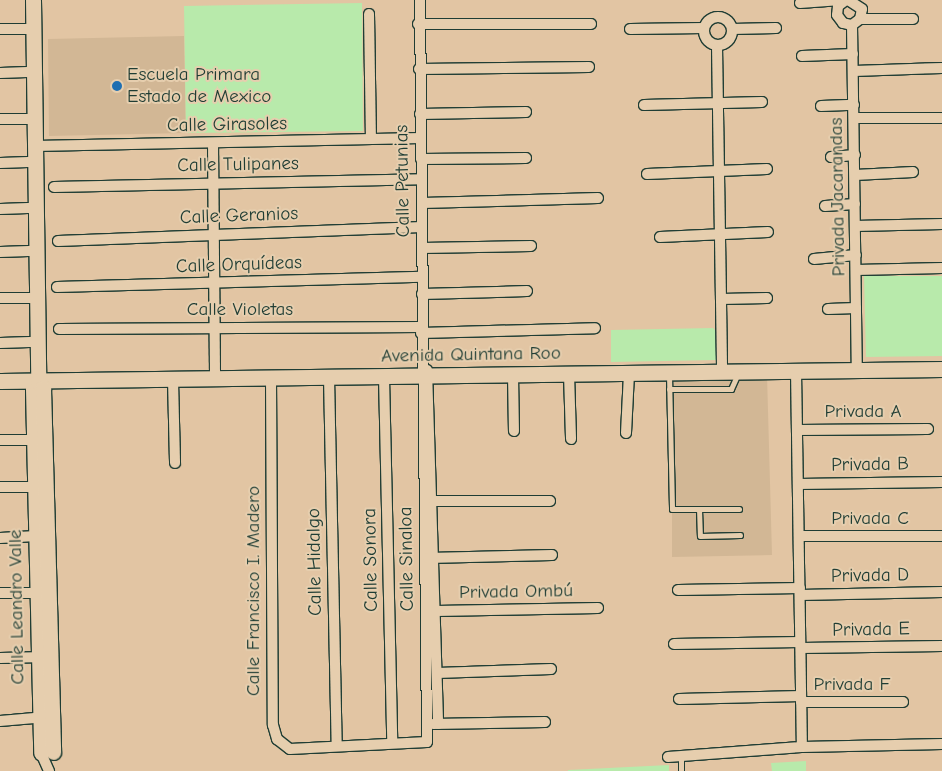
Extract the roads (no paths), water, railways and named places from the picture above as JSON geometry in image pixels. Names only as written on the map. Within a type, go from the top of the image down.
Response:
[{"type":"street","name":"Calle Leandro Valle","points":[[33,0],[38,381],[33,389],[34,440],[41,487],[36,536],[44,593]]},
{"type":"street","name":"Calle Petunias","points":[[420,0],[418,24],[422,178],[421,330],[425,371]]},
{"type":"street","points":[[800,3],[841,0]]},
{"type":"street","name":"Privada Jacarandas","points":[[856,22],[843,23],[837,15],[838,6],[847,0],[862,9],[856,22],[853,54],[857,370]]},
{"type":"street","points":[[369,14],[371,139]]},
{"type":"street","points":[[630,29],[704,28],[718,17],[732,29],[776,28]]},
{"type":"street","points":[[856,22],[913,19]]},
{"type":"street","points":[[418,24],[591,24]]},
{"type":"street","points":[[704,28],[704,36],[717,46]]},
{"type":"street","points":[[0,29],[33,29]]},
{"type":"street","points":[[717,46],[729,41],[732,29]]},
{"type":"street","points":[[717,46],[722,372]]},
{"type":"street","points":[[802,56],[853,54]]},
{"type":"street","points":[[419,68],[589,67]]},
{"type":"street","points":[[854,71],[942,68]]},
{"type":"street","points":[[0,73],[34,72]]},
{"type":"street","points":[[644,105],[762,102]]},
{"type":"street","points":[[821,106],[854,105]]},
{"type":"street","points":[[420,114],[526,112]]},
{"type":"street","points":[[854,118],[942,118]]},
{"type":"street","points":[[0,120],[34,119]]},
{"type":"street","name":"Calle Girasoles","points":[[35,146],[214,144],[421,138]]},
{"type":"street","points":[[214,144],[215,379]]},
{"type":"street","points":[[831,156],[855,155]]},
{"type":"street","points":[[421,159],[526,158]]},
{"type":"street","points":[[0,163],[35,162]]},
{"type":"street","points":[[647,174],[767,169]]},
{"type":"street","points":[[855,175],[913,172]]},
{"type":"street","name":"Calle Tulipanes","points":[[54,187],[422,178]]},
{"type":"street","points":[[422,203],[598,198]]},
{"type":"street","points":[[825,206],[855,204]]},
{"type":"street","points":[[0,209],[35,208]]},
{"type":"street","points":[[855,226],[942,224]]},
{"type":"street","name":"Calle Geranios","points":[[58,241],[422,227]]},
{"type":"street","points":[[660,237],[768,232]]},
{"type":"street","points":[[422,248],[531,246]]},
{"type":"street","points":[[0,252],[36,251]]},
{"type":"street","points":[[814,259],[856,255]]},
{"type":"street","points":[[856,270],[942,268]]},
{"type":"street","name":"Calle Orquídeas","points":[[57,287],[422,277]]},
{"type":"street","points":[[422,294],[527,291]]},
{"type":"street","points":[[0,298],[36,298]]},
{"type":"street","points":[[721,299],[767,298]]},
{"type":"street","points":[[828,309],[856,308]]},
{"type":"street","name":"Calle Violetas","points":[[59,329],[421,330],[595,328]]},
{"type":"street","points":[[0,343],[37,342]]},
{"type":"street","name":"Avenida Quintana Roo","points":[[0,381],[384,377],[425,371],[513,375],[942,369]]},
{"type":"street","points":[[796,370],[802,746]]},
{"type":"street","name":"Calle Sinaloa","points":[[425,371],[434,501],[430,558],[436,611],[437,673],[432,724],[427,742]]},
{"type":"street","name":"Calle Sinaloa","points":[[425,371],[432,724]]},
{"type":"street","points":[[626,433],[628,373]]},
{"type":"street","points":[[569,374],[571,439]]},
{"type":"street","points":[[513,375],[514,431]]},
{"type":"street","name":"Calle Sonora","points":[[384,377],[392,744]]},
{"type":"street","name":"Calle Francisco I. Madero","points":[[271,378],[273,725],[277,739],[290,748],[427,742]]},
{"type":"street","name":"Calle Hidalgo","points":[[328,378],[337,745]]},
{"type":"street","points":[[173,380],[175,463]]},
{"type":"street","name":"Calle Leandro Valle","points":[[38,381],[44,388],[41,487],[44,657],[49,771]]},
{"type":"street","name":"Privada A","points":[[797,430],[928,429]]},
{"type":"street","points":[[0,440],[34,440]]},
{"type":"street","name":"Privada B","points":[[798,484],[942,482]]},
{"type":"street","points":[[0,487],[41,487]]},
{"type":"street","points":[[434,501],[550,501]]},
{"type":"street","points":[[0,538],[36,536]]},
{"type":"street","name":"Privada C","points":[[799,536],[942,536]]},
{"type":"street","points":[[430,558],[552,555]]},
{"type":"street","name":"Privada D","points":[[678,590],[942,592]]},
{"type":"street","points":[[0,594],[44,593]]},
{"type":"street","name":"Privada Ombú","points":[[436,611],[598,608]]},
{"type":"street","name":"Privada E","points":[[674,644],[942,646]]},
{"type":"street","points":[[0,658],[44,657]]},
{"type":"street","points":[[437,673],[551,669]]},
{"type":"street","name":"Privada F","points":[[679,699],[801,699],[902,702]]},
{"type":"street","points":[[0,720],[46,717]]},
{"type":"street","points":[[432,724],[546,722]]},
{"type":"street","points":[[668,757],[802,746],[942,744]]},
{"type":"lane","points":[[669,389],[731,389],[739,371]]},
{"type":"lane","points":[[669,372],[672,509],[739,509]]},
{"type":"lane","points":[[699,509],[700,536],[740,535]]},
{"type":"lane","points":[[680,756],[681,771]]},
{"type":"place","name":"Escuela Primara Estado de Mexico","points":[[117,86]]}]
